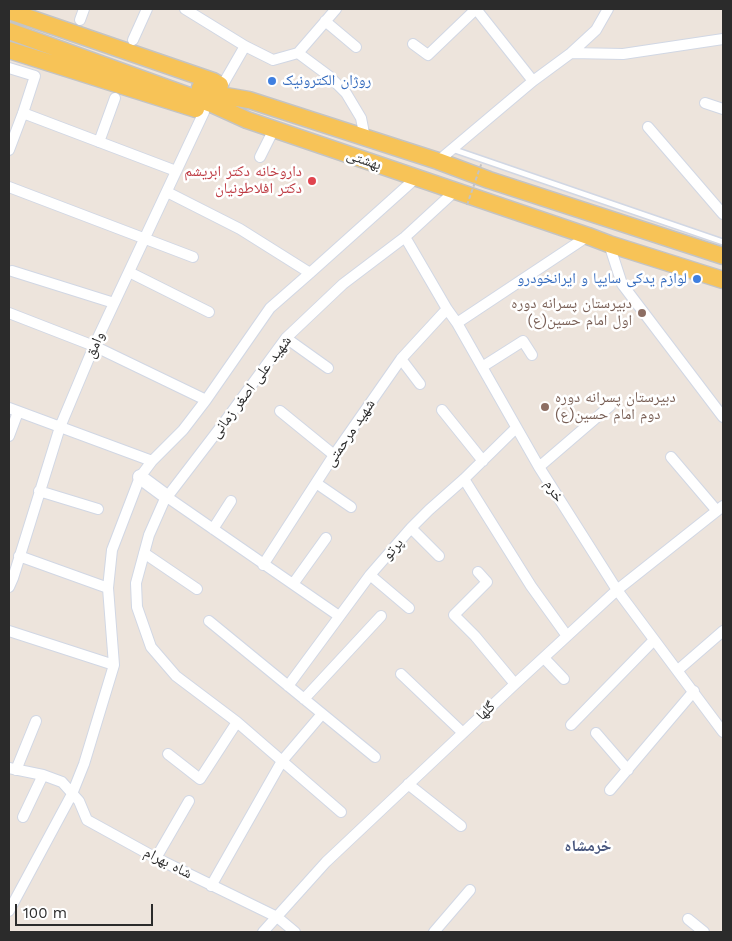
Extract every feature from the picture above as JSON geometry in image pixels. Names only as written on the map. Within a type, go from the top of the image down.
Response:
[{"type":"main road","points":[[9,11],[214,81],[249,100]]},
{"type":"main road","name":"بهشتی","points":[[9,22],[220,95],[249,100],[723,256]]},
{"type":"main road","name":"بهشتی","points":[[9,31],[214,104],[247,120],[609,244],[723,280]]},
{"type":"main road","points":[[9,50],[220,117],[247,120]]},
{"type":"street","points":[[80,20],[84,9]]},
{"type":"street","points":[[133,40],[146,9]]},
{"type":"street","points":[[185,9],[245,46],[273,60],[298,53],[336,9]]},
{"type":"street","points":[[413,44],[428,55],[476,9],[533,81]]},
{"type":"street","points":[[438,161],[533,81],[571,53],[596,30],[608,9]]},
{"type":"street","points":[[325,21],[356,47]]},
{"type":"street","points":[[571,53],[623,54],[723,39]]},
{"type":"street","points":[[222,86],[245,46]]},
{"type":"street","points":[[298,53],[329,76],[346,92],[361,118],[365,138]]},
{"type":"street","points":[[9,68],[35,76],[9,150]]},
{"type":"street","points":[[99,142],[115,98]]},
{"type":"street","points":[[705,103],[723,109]]},
{"type":"street","name":"وامق","points":[[9,587],[60,427],[94,346],[204,112]]},
{"type":"street","points":[[23,113],[176,171]]},
{"type":"street","points":[[648,127],[723,214]]},
{"type":"street","points":[[260,157],[274,129]]},
{"type":"street","points":[[9,911],[72,794],[84,764],[114,665],[108,588],[112,550],[140,477],[206,400],[270,308],[416,178]]},
{"type":"street","points":[[9,187],[193,257]]},
{"type":"street","name":"شهید علی اصغر زمانی","points":[[238,722],[176,676],[151,647],[136,606],[136,583],[149,535],[167,497],[286,338],[343,284],[404,237],[455,191]]},
{"type":"street","points":[[166,192],[240,229],[310,273]]},
{"type":"street","points":[[457,323],[588,236]]},
{"type":"street","name":"خرم","points":[[404,237],[457,323],[539,467],[617,590],[723,732]]},
{"type":"street","points":[[609,244],[622,284],[722,412]]},
{"type":"street","points":[[12,271],[114,304]]},
{"type":"street","points":[[129,272],[209,312]]},
{"type":"street","name":"شهید مرحمتی","points":[[263,564],[334,455],[401,359],[447,309]]},
{"type":"street","points":[[9,313],[94,346],[206,400]]},
{"type":"street","points":[[286,338],[328,368]]},
{"type":"street","points":[[482,367],[523,341],[532,355]]},
{"type":"street","points":[[401,359],[420,384]]},
{"type":"street","points":[[539,467],[610,406]]},
{"type":"street","points":[[9,436],[13,410],[152,461]]},
{"type":"street","points":[[442,410],[483,461]]},
{"type":"street","points":[[280,411],[334,455]]},
{"type":"street","name":"پرتو","points":[[288,686],[370,575],[411,528],[516,428]]},
{"type":"street","points":[[671,457],[720,508]]},
{"type":"street","points":[[140,477],[339,616]]},
{"type":"street","points":[[464,479],[531,586],[567,636]]},
{"type":"street","points":[[316,483],[350,507]]},
{"type":"street","points":[[39,491],[98,509]]},
{"type":"street","points":[[212,529],[231,501]]},
{"type":"street","name":"گلها","points":[[263,932],[326,862],[515,684],[617,590],[720,508]]},
{"type":"street","points":[[411,528],[439,556]]},
{"type":"street","points":[[293,584],[326,538]]},
{"type":"street","points":[[144,553],[197,589]]},
{"type":"street","points":[[19,556],[108,588]]},
{"type":"street","points":[[478,572],[487,582],[454,615],[475,636],[515,684]]},
{"type":"street","points":[[370,575],[409,608]]},
{"type":"street","points":[[304,699],[381,616]]},
{"type":"street","points":[[208,621],[375,757]]},
{"type":"street","points":[[9,631],[114,665]]},
{"type":"street","points":[[678,670],[723,631]]},
{"type":"street","points":[[571,725],[654,640]]},
{"type":"street","points":[[544,658],[564,679]]},
{"type":"street","points":[[401,674],[463,733]]},
{"type":"street","points":[[610,790],[694,691]]},
{"type":"street","points":[[211,886],[282,761],[322,714]]},
{"type":"street","points":[[13,769],[36,721]]},
{"type":"street","points":[[168,754],[200,779],[238,722],[341,812]]},
{"type":"street","points":[[596,733],[628,770]]},
{"type":"street","name":"شاه بهرام","points":[[13,769],[43,775],[62,782],[79,801],[87,820],[156,858],[277,917],[295,932]]},
{"type":"street","points":[[23,817],[43,775]]},
{"type":"street","points":[[408,784],[462,826]]},
{"type":"street","points":[[156,858],[189,801]]},
{"type":"street","points":[[434,932],[470,890]]},
{"type":"street","points":[[688,919],[704,932]]},
{"type":"lane","points":[[452,149],[723,242]]},
{"type":"path","points":[[467,205],[482,162]]},
{"type":"place","name":"روژان الکترونیک","points":[[272,81]]},
{"type":"place","name":"داروخانه دکتر ابریشم دکتر افلاطونیان","points":[[312,181]]},
{"type":"place","name":"لوازم یدکی سایپا و ایرانخودرو","points":[[697,279]]},
{"type":"place","name":"دبیرستان پسرانه دوره اول امام حسین(ع)","points":[[642,313]]},
{"type":"place","name":"دبیرستان پسرانه دوره دوم امام حسین(ع)","points":[[545,407]]},
{"type":"district","name":"خرمشاه","points":[[588,846]]}]
